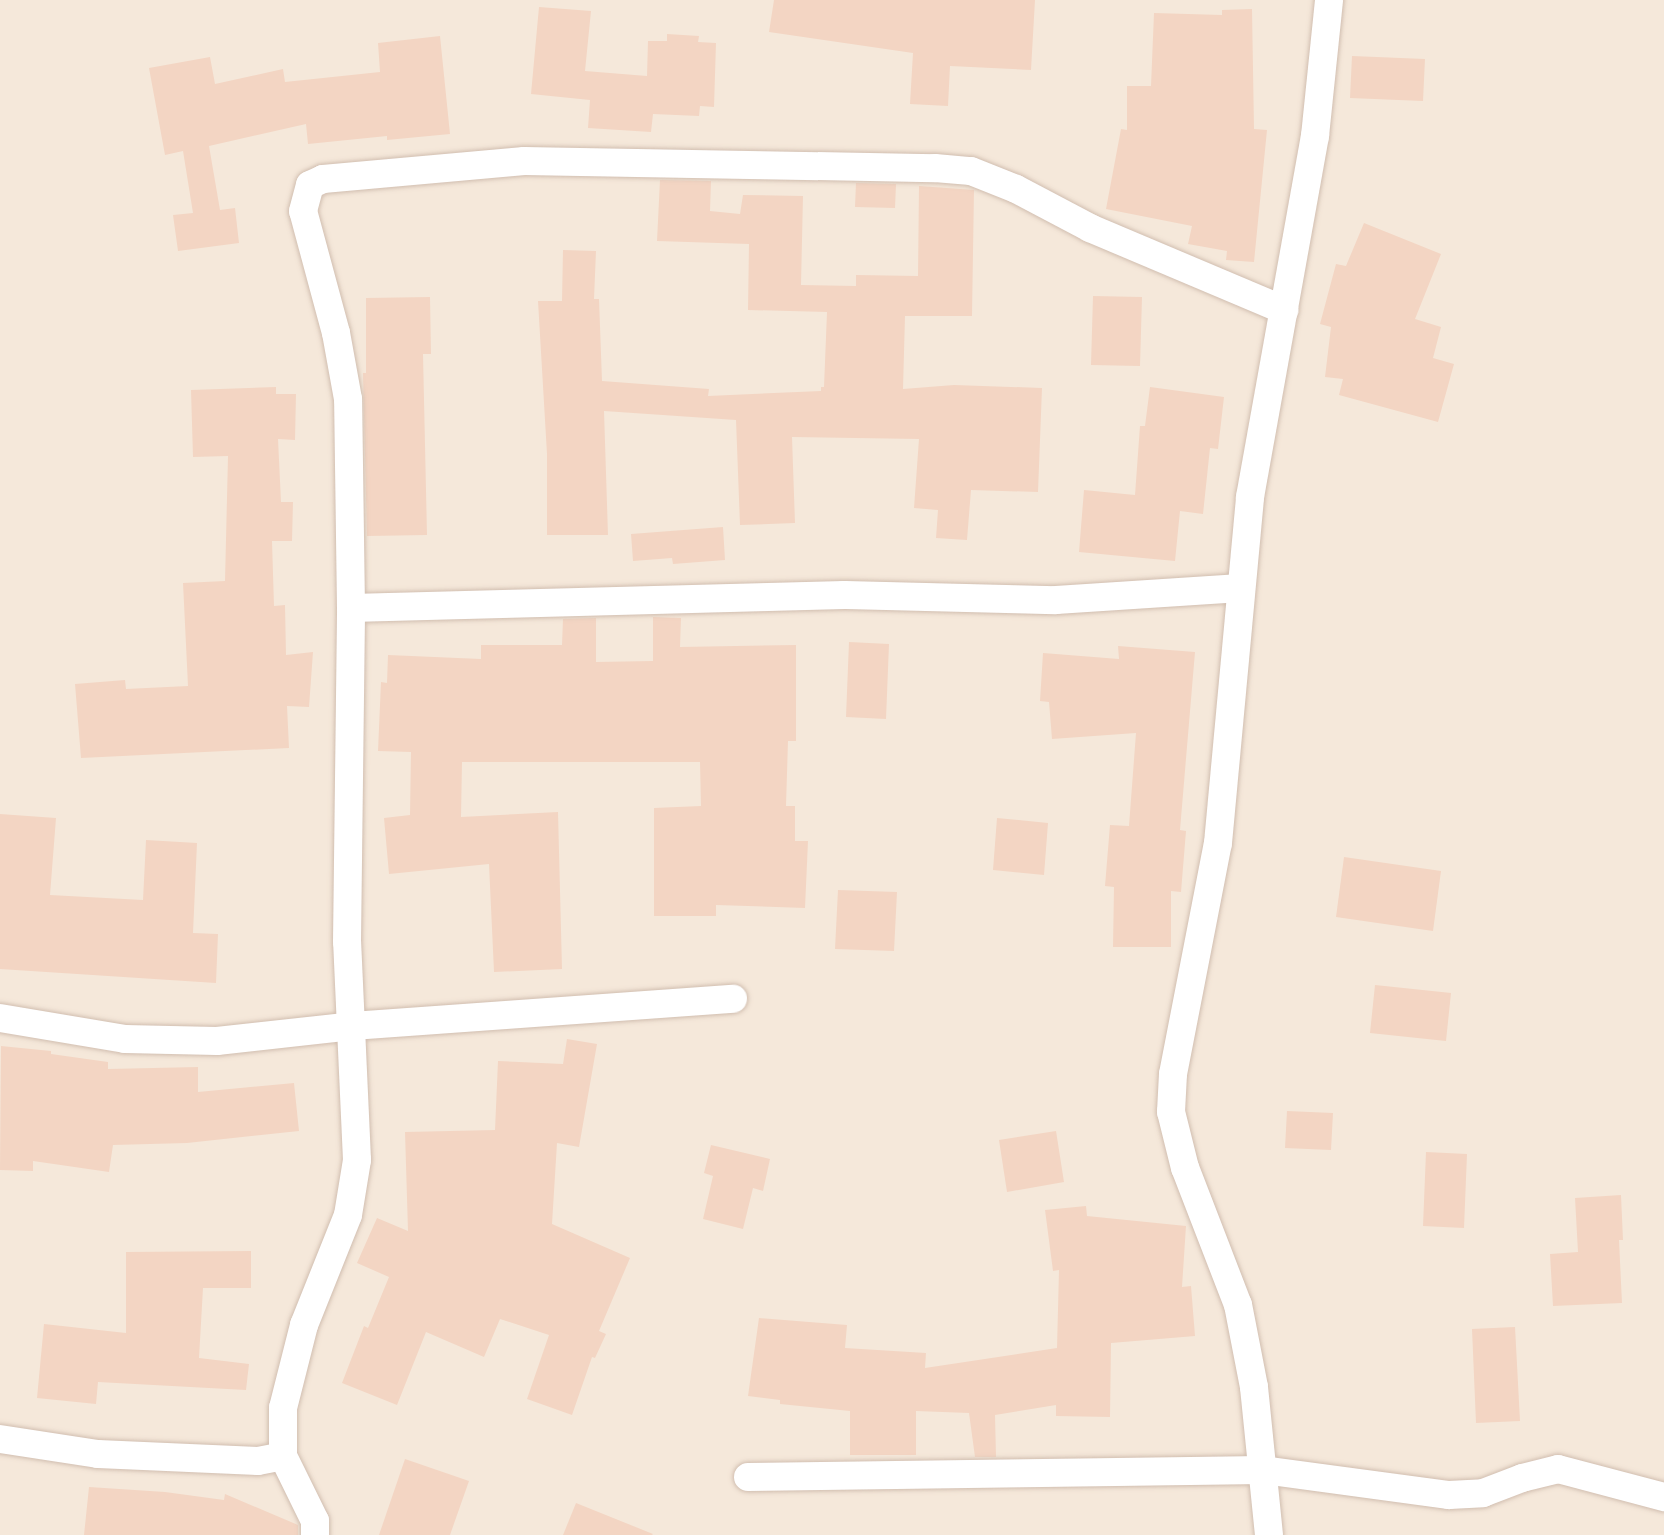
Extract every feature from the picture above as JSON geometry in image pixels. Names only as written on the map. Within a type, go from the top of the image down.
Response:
[{"type":"street","points":[[1269,1535],[1254,1387],[1238,1305],[1185,1168],[1171,1112],[1173,1074],[1218,843],[1241,588],[1259,434],[1315,136],[1329,0]]},
{"type":"street","points":[[315,1535],[315,1521],[283,1456],[284,1408],[304,1325],[348,1215],[357,1160],[346,862],[351,608],[348,400],[336,333],[303,211],[310,185],[323,179],[524,161],[921,167],[971,171],[1016,189],[1090,228],[1284,310]]},
{"type":"street","points":[[351,608],[844,595],[1056,600],[1241,588]]},
{"type":"street","points":[[0,1018],[125,1039],[217,1041],[352,1026],[733,999]]},
{"type":"street","points":[[0,1439],[98,1454],[258,1461],[283,1456]]},
{"type":"street","points":[[748,1478],[1262,1470],[1449,1495],[1483,1493],[1522,1478],[1558,1469],[1664,1497]]},
{"type":"shaded area","points":[[0,0],[1664,0],[1664,1535],[0,1535]]},
{"type":"building","points":[[774,0],[1035,0],[1031,70],[950,66],[948,106],[910,104],[913,53],[769,32]]},
{"type":"building","points":[[539,7],[591,11],[585,71],[647,76],[648,41],[667,41],[667,34],[699,36],[698,42],[716,43],[714,107],[700,106],[699,116],[653,114],[651,132],[588,128],[590,100],[531,94]]},
{"type":"building","points":[[1252,9],[1254,129],[1267,130],[1254,262],[1226,260],[1227,251],[1188,244],[1192,226],[1106,209],[1121,129],[1127,130],[1127,86],[1151,86],[1154,13],[1222,15],[1222,10]]},
{"type":"building","points":[[440,36],[450,134],[387,140],[387,136],[308,144],[306,124],[209,146],[220,210],[235,208],[239,243],[178,251],[173,215],[193,213],[183,151],[165,155],[149,68],[210,57],[215,84],[283,69],[285,82],[380,72],[378,43]]},
{"type":"building","points":[[1352,56],[1425,59],[1423,101],[1350,98]]},
{"type":"building","points":[[660,180],[711,181],[710,211],[740,214],[743,195],[803,196],[801,285],[856,286],[856,275],[918,276],[919,186],[974,190],[972,316],[905,316],[903,389],[954,385],[1042,388],[1038,492],[971,490],[967,540],[936,538],[938,510],[914,508],[919,439],[792,437],[795,523],[740,525],[736,420],[604,411],[608,535],[547,535],[547,454],[538,301],[562,301],[563,250],[596,251],[594,299],[599,299],[602,381],[709,389],[708,396],[821,391],[821,387],[824,387],[827,312],[748,310],[749,244],[657,241]]},
{"type":"building","points":[[856,183],[896,184],[895,208],[855,207]]},
{"type":"building","points":[[1364,223],[1441,254],[1415,319],[1441,327],[1433,358],[1454,364],[1438,422],[1339,395],[1343,379],[1325,377],[1331,327],[1320,324],[1336,264],[1346,266]]},
{"type":"building","points":[[1093,296],[1142,297],[1140,366],[1091,365]]},
{"type":"building","points":[[430,297],[431,354],[423,354],[427,535],[367,536],[363,373],[366,373],[366,298]]},
{"type":"building","points":[[276,387],[276,394],[296,394],[295,440],[278,439],[281,502],[293,502],[292,541],[272,541],[274,606],[285,605],[286,655],[313,652],[309,707],[287,706],[289,748],[81,758],[75,684],[125,680],[126,689],[188,686],[183,583],[225,581],[228,456],[193,457],[191,390]]},
{"type":"building","points":[[1150,387],[1224,397],[1218,449],[1210,448],[1203,514],[1180,511],[1175,561],[1079,552],[1084,490],[1135,495],[1140,426],[1145,426]]},
{"type":"building","points":[[723,527],[725,560],[673,564],[672,558],[633,561],[631,534]]},
{"type":"building","points":[[653,617],[681,618],[680,647],[796,645],[796,741],[788,741],[786,806],[795,806],[795,841],[808,841],[805,908],[716,905],[716,916],[654,916],[654,808],[701,806],[700,762],[462,762],[461,817],[558,812],[562,969],[494,972],[489,864],[389,874],[384,818],[410,815],[411,752],[378,751],[381,682],[387,683],[388,655],[481,659],[481,645],[562,645],[563,619],[596,618],[596,662],[653,661]]},
{"type":"building","points":[[849,642],[889,644],[886,719],[846,717]]},
{"type":"building","points":[[1118,646],[1195,652],[1180,830],[1186,831],[1181,892],[1171,891],[1171,947],[1113,947],[1114,887],[1105,886],[1110,825],[1129,826],[1136,733],[1052,739],[1049,702],[1040,701],[1043,653],[1119,659]]},
{"type":"building","points":[[0,814],[56,818],[50,895],[143,900],[146,840],[197,843],[193,933],[218,934],[216,983],[0,969]]},
{"type":"building","points":[[997,818],[1048,823],[1044,875],[993,870]]},
{"type":"building","points":[[1344,857],[1441,871],[1433,931],[1336,917]]},
{"type":"building","points":[[838,890],[897,892],[894,951],[835,949]]},
{"type":"building","points":[[1375,985],[1451,993],[1446,1041],[1370,1033]]},
{"type":"building","points":[[567,1039],[597,1044],[579,1147],[557,1143],[552,1224],[630,1258],[599,1331],[606,1334],[595,1358],[592,1357],[572,1415],[527,1399],[549,1335],[500,1319],[484,1357],[426,1332],[397,1405],[342,1383],[364,1326],[368,1328],[389,1277],[357,1263],[377,1218],[408,1231],[405,1132],[495,1130],[498,1061],[563,1064]]},
{"type":"building","points":[[1,1046],[51,1051],[51,1054],[108,1062],[108,1069],[198,1067],[198,1092],[294,1083],[299,1131],[187,1143],[113,1145],[109,1172],[33,1161],[33,1171],[0,1170]]},
{"type":"building","points":[[1287,1111],[1333,1113],[1331,1150],[1285,1148]]},
{"type":"building","points":[[1056,1131],[1064,1182],[1007,1192],[999,1140]]},
{"type":"building","points":[[711,1145],[770,1159],[763,1191],[753,1188],[743,1229],[703,1219],[713,1176],[704,1173]]},
{"type":"building","points":[[1426,1152],[1467,1154],[1464,1228],[1423,1226]]},
{"type":"building","points":[[1621,1195],[1623,1240],[1619,1240],[1622,1303],[1553,1306],[1550,1254],[1578,1252],[1575,1198]]},
{"type":"building","points":[[1086,1206],[1087,1216],[1186,1226],[1182,1287],[1191,1286],[1195,1336],[1111,1343],[1110,1417],[1056,1416],[1056,1405],[995,1415],[996,1457],[975,1457],[969,1413],[916,1411],[916,1455],[850,1455],[850,1411],[780,1404],[780,1400],[748,1396],[759,1318],[847,1325],[845,1348],[926,1353],[925,1368],[1057,1348],[1059,1270],[1053,1271],[1045,1210]]},
{"type":"building","points":[[251,1251],[251,1288],[203,1288],[199,1358],[249,1364],[246,1390],[98,1382],[96,1404],[37,1398],[44,1324],[126,1333],[126,1252]]},
{"type":"building","points":[[1515,1327],[1520,1421],[1476,1423],[1472,1329]]},
{"type":"building","points":[[405,1459],[469,1481],[450,1535],[379,1535]]},
{"type":"building","points":[[89,1487],[165,1492],[224,1500],[225,1494],[298,1525],[298,1535],[84,1535]]},
{"type":"building","points":[[576,1503],[653,1534],[563,1535]]}]
